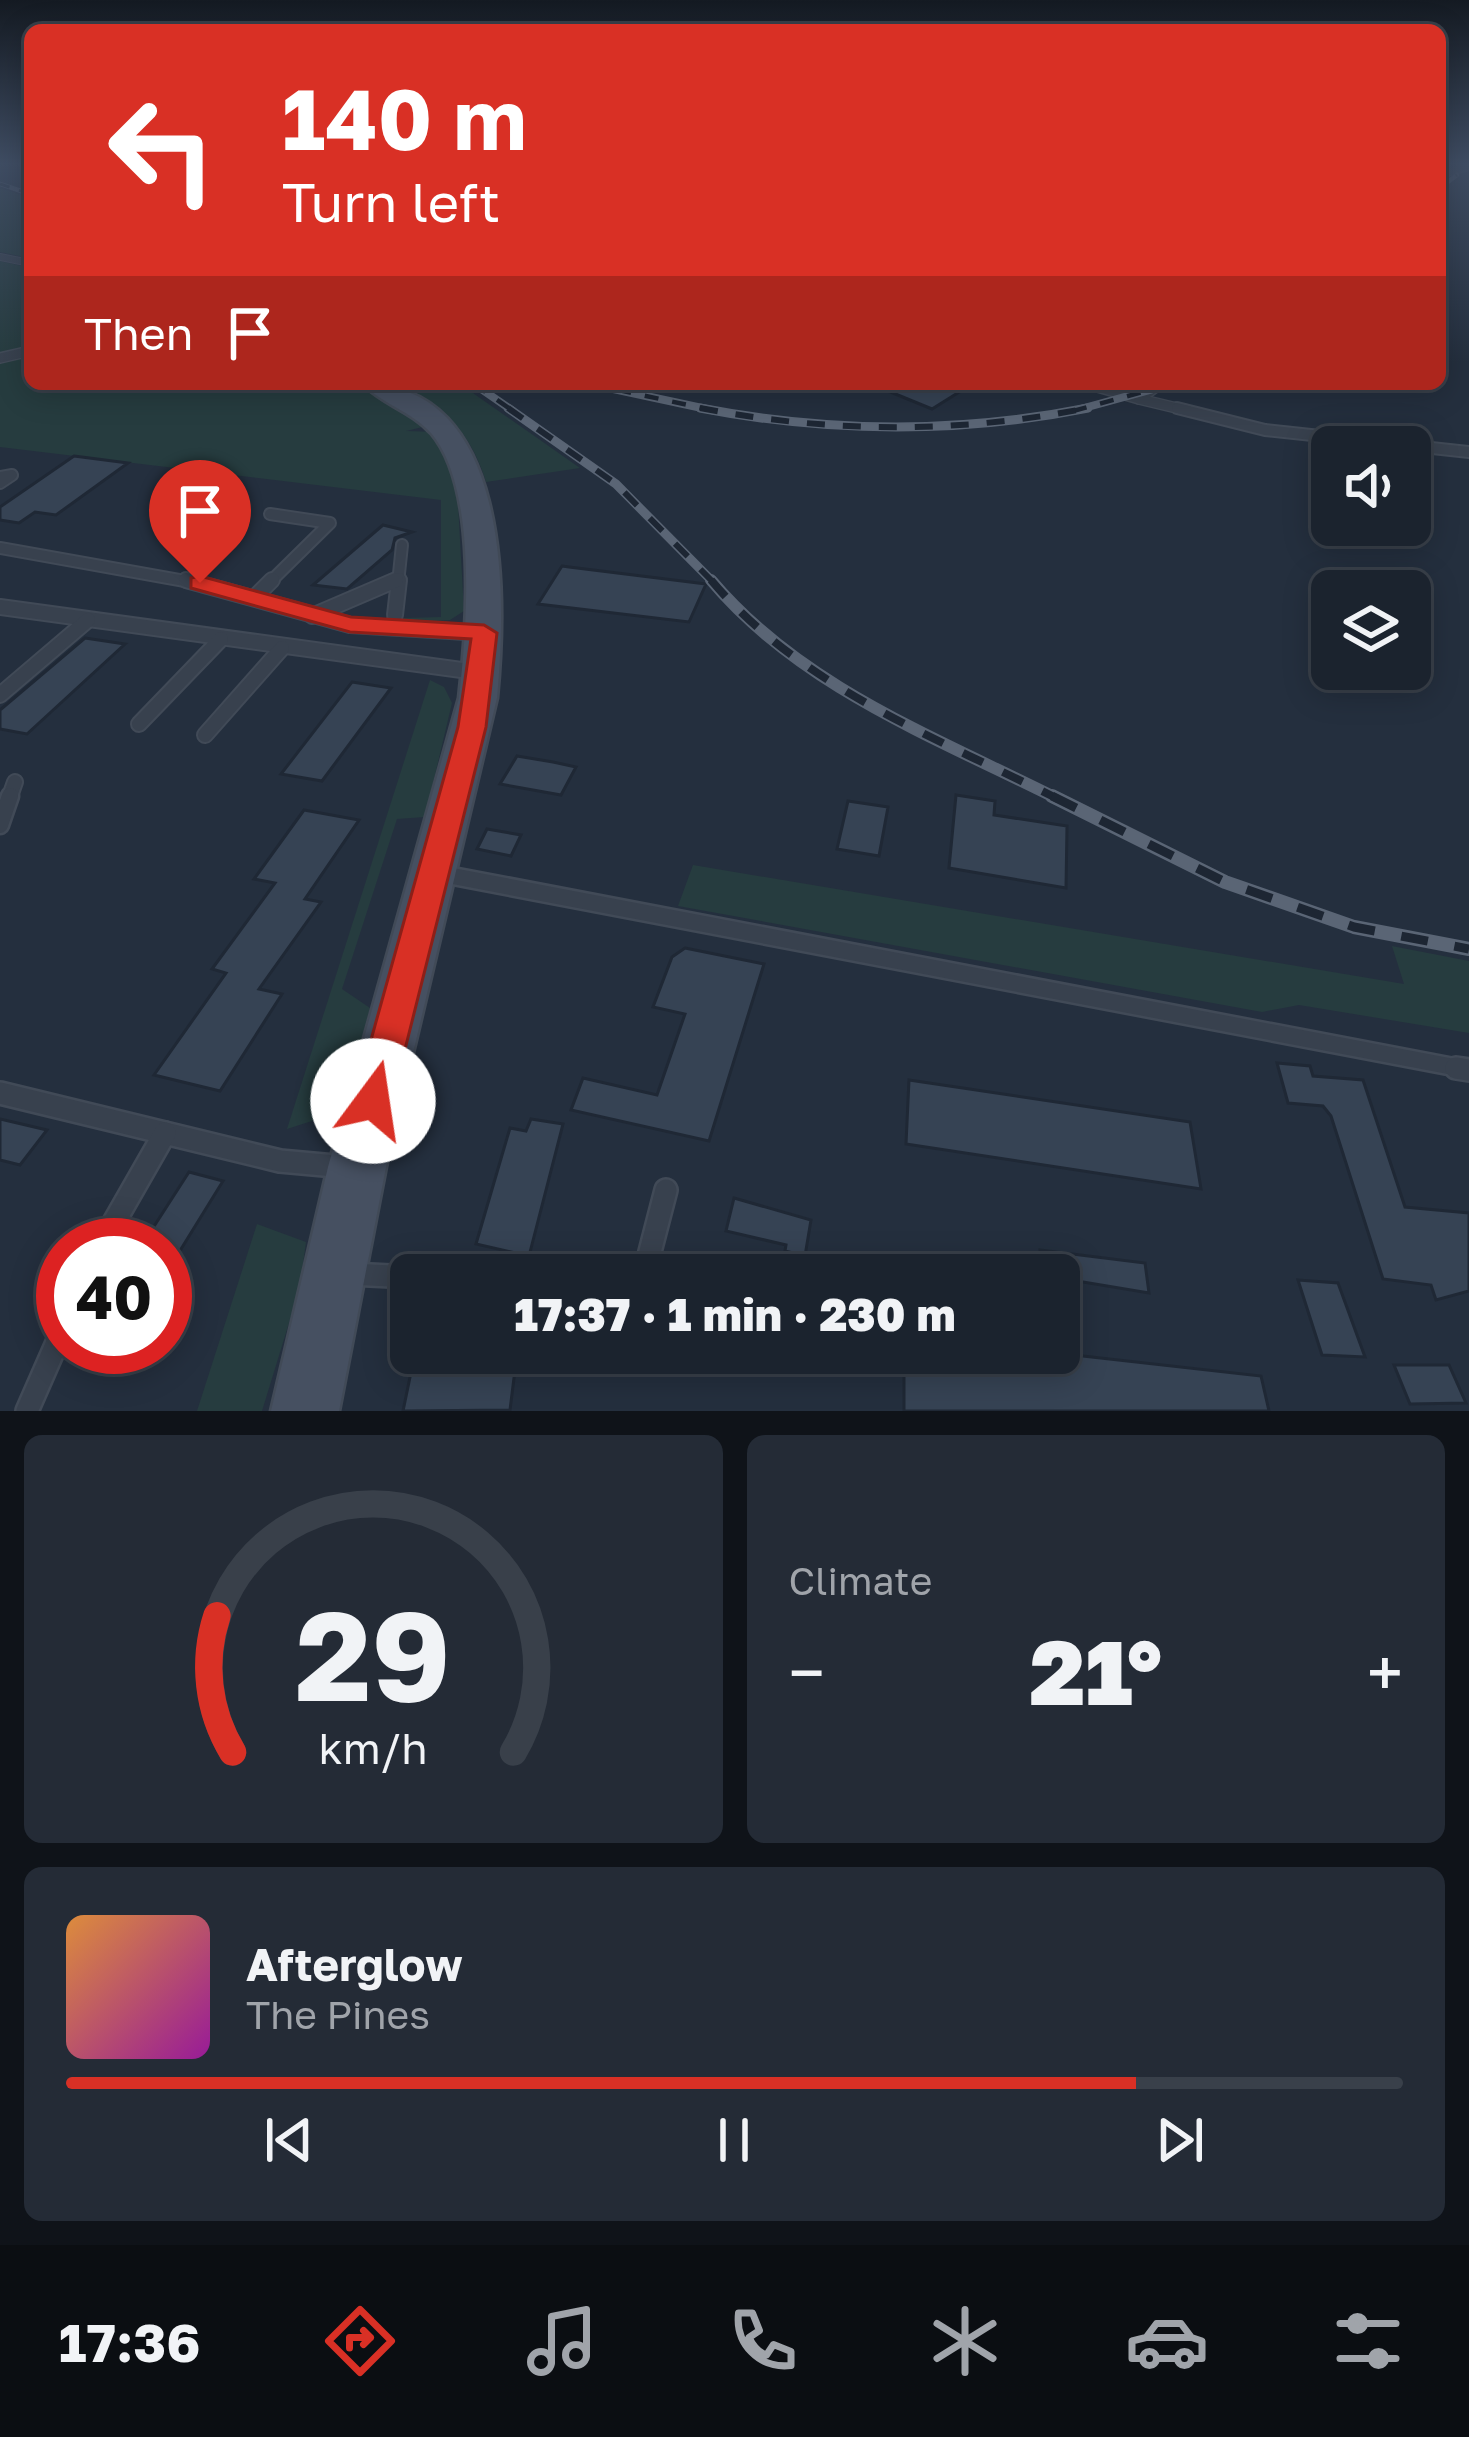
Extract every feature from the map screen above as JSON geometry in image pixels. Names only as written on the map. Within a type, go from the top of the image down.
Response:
[{"type":"street","points":[[305,1411],[357,1167],[433,873],[483,652],[465,463],[429,413],[387,390]]},
{"type":"lane","points":[[1106,390],[1265,430],[1469,452]]},
{"type":"lane","points":[[1138,400],[1152,390]]},
{"type":"lane","points":[[254,598],[331,523],[271,514]]},
{"type":"lane","points":[[395,615],[402,545]]},
{"type":"lane","points":[[0,548],[157,572],[312,616],[443,634],[483,652]]},
{"type":"lane","points":[[312,616],[398,579]]},
{"type":"lane","points":[[0,607],[282,648],[483,652]]},
{"type":"lane","points":[[0,695],[88,620]]},
{"type":"lane","points":[[139,724],[221,639]]},
{"type":"lane","points":[[205,735],[282,648]]},
{"type":"lane","points":[[0,825],[15,782]]},
{"type":"lane","points":[[433,873],[1469,1070]]},
{"type":"lane","points":[[0,1093],[280,1162],[357,1167]]},
{"type":"lane","points":[[116,1218],[165,1133]]},
{"type":"lane","points":[[649,1254],[666,1190]]},
{"type":"lane","points":[[336,1273],[390,1276]]},
{"type":"lane","points":[[27,1411],[43,1374]]},
{"type":"green space","points":[[0,231],[24,231],[24,257],[0,252]]},
{"type":"green space","points":[[0,261],[24,267],[24,390],[370,390],[431,425],[406,431],[436,432],[456,468],[464,611],[450,620],[398,624],[403,618],[441,617],[441,500],[0,447]]},
{"type":"green space","points":[[410,390],[469,390],[580,468],[486,482],[464,436],[430,402]]},
{"type":"green space","points":[[430,680],[444,687],[452,703],[425,817],[397,819],[342,989],[370,1008],[343,1111],[287,1129]]},
{"type":"green space","points":[[693,865],[1404,984],[1392,946],[1469,961],[1469,1033],[1299,1005],[1262,1012],[678,906]]},
{"type":"green space","points":[[257,1224],[306,1242],[300,1287],[262,1411],[197,1411]]},
{"type":"building","points":[[886,390],[962,390],[932,409]]},
{"type":"building","points":[[74,456],[128,463],[56,515],[35,512],[19,523],[0,520],[0,507]]},
{"type":"building","points":[[383,525],[412,532],[395,538],[392,550],[347,589],[313,585]]},
{"type":"building","points":[[562,566],[706,584],[689,622],[538,604]]},
{"type":"building","points":[[85,638],[125,644],[27,734],[0,729],[0,710]]},
{"type":"building","points":[[352,682],[391,688],[322,781],[281,774]]},
{"type":"building","points":[[517,756],[576,767],[561,795],[500,784]]},
{"type":"building","points":[[956,795],[995,801],[994,815],[1067,826],[1066,888],[949,868]]},
{"type":"building","points":[[848,801],[888,807],[879,856],[837,849]]},
{"type":"building","points":[[304,810],[359,820],[305,899],[321,902],[259,989],[282,994],[220,1091],[154,1075],[226,973],[212,969],[275,883],[254,879]]},
{"type":"building","points":[[487,829],[521,835],[511,856],[477,849]]},
{"type":"building","points":[[685,948],[764,964],[709,1141],[571,1110],[583,1078],[657,1095],[685,1014],[653,1007],[672,957]]},
{"type":"building","points":[[1277,1063],[1310,1066],[1313,1076],[1363,1080],[1405,1207],[1469,1213],[1469,1291],[1436,1300],[1431,1285],[1383,1279],[1331,1116],[1323,1106],[1288,1103]]},
{"type":"building","points":[[909,1080],[1190,1122],[1201,1189],[906,1144]]},
{"type":"building","points":[[0,1119],[47,1130],[20,1165],[0,1160]]},
{"type":"building","points":[[531,1119],[563,1124],[530,1254],[476,1244],[510,1128],[526,1131]]},
{"type":"building","points":[[189,1172],[223,1181],[192,1231],[192,1218],[159,1218]]},
{"type":"building","points":[[734,1198],[811,1220],[805,1254],[726,1231]]},
{"type":"building","points":[[1080,1255],[1145,1263],[1149,1293],[1080,1282]]},
{"type":"building","points":[[1298,1280],[1338,1283],[1365,1357],[1322,1355]]},
{"type":"building","points":[[1080,1356],[1261,1376],[1269,1411],[904,1411],[904,1374],[1080,1374]]},
{"type":"building","points":[[1394,1365],[1449,1365],[1466,1403],[1410,1404]]},
{"type":"building","points":[[411,1374],[514,1374],[510,1410],[403,1411]]},
{"type":"railway","points":[[483,390],[513,411]]},
{"type":"railway","points":[[618,390],[708,409]]},
{"type":"railway","points":[[1078,410],[1150,390]]},
{"type":"railway","points":[[508,408],[616,484],[714,583]]},
{"type":"railway","points":[[700,408],[708,409]]},
{"type":"railway","points":[[1078,410],[1088,408]]},
{"type":"railway","points":[[708,409],[797,422],[894,427],[991,422],[1078,410]]},
{"type":"railway","points":[[708,409],[716,411]]},
{"type":"railway","points":[[1073,411],[1078,410]]},
{"type":"railway","points":[[711,580],[747,618],[828,680],[918,731],[1058,799]]},
{"type":"railway","points":[[1052,796],[1225,882],[1354,927],[1469,949]]},
{"type":"route","points":[[200,583],[350,625],[484,633],[472,727],[373,1101]]}]
